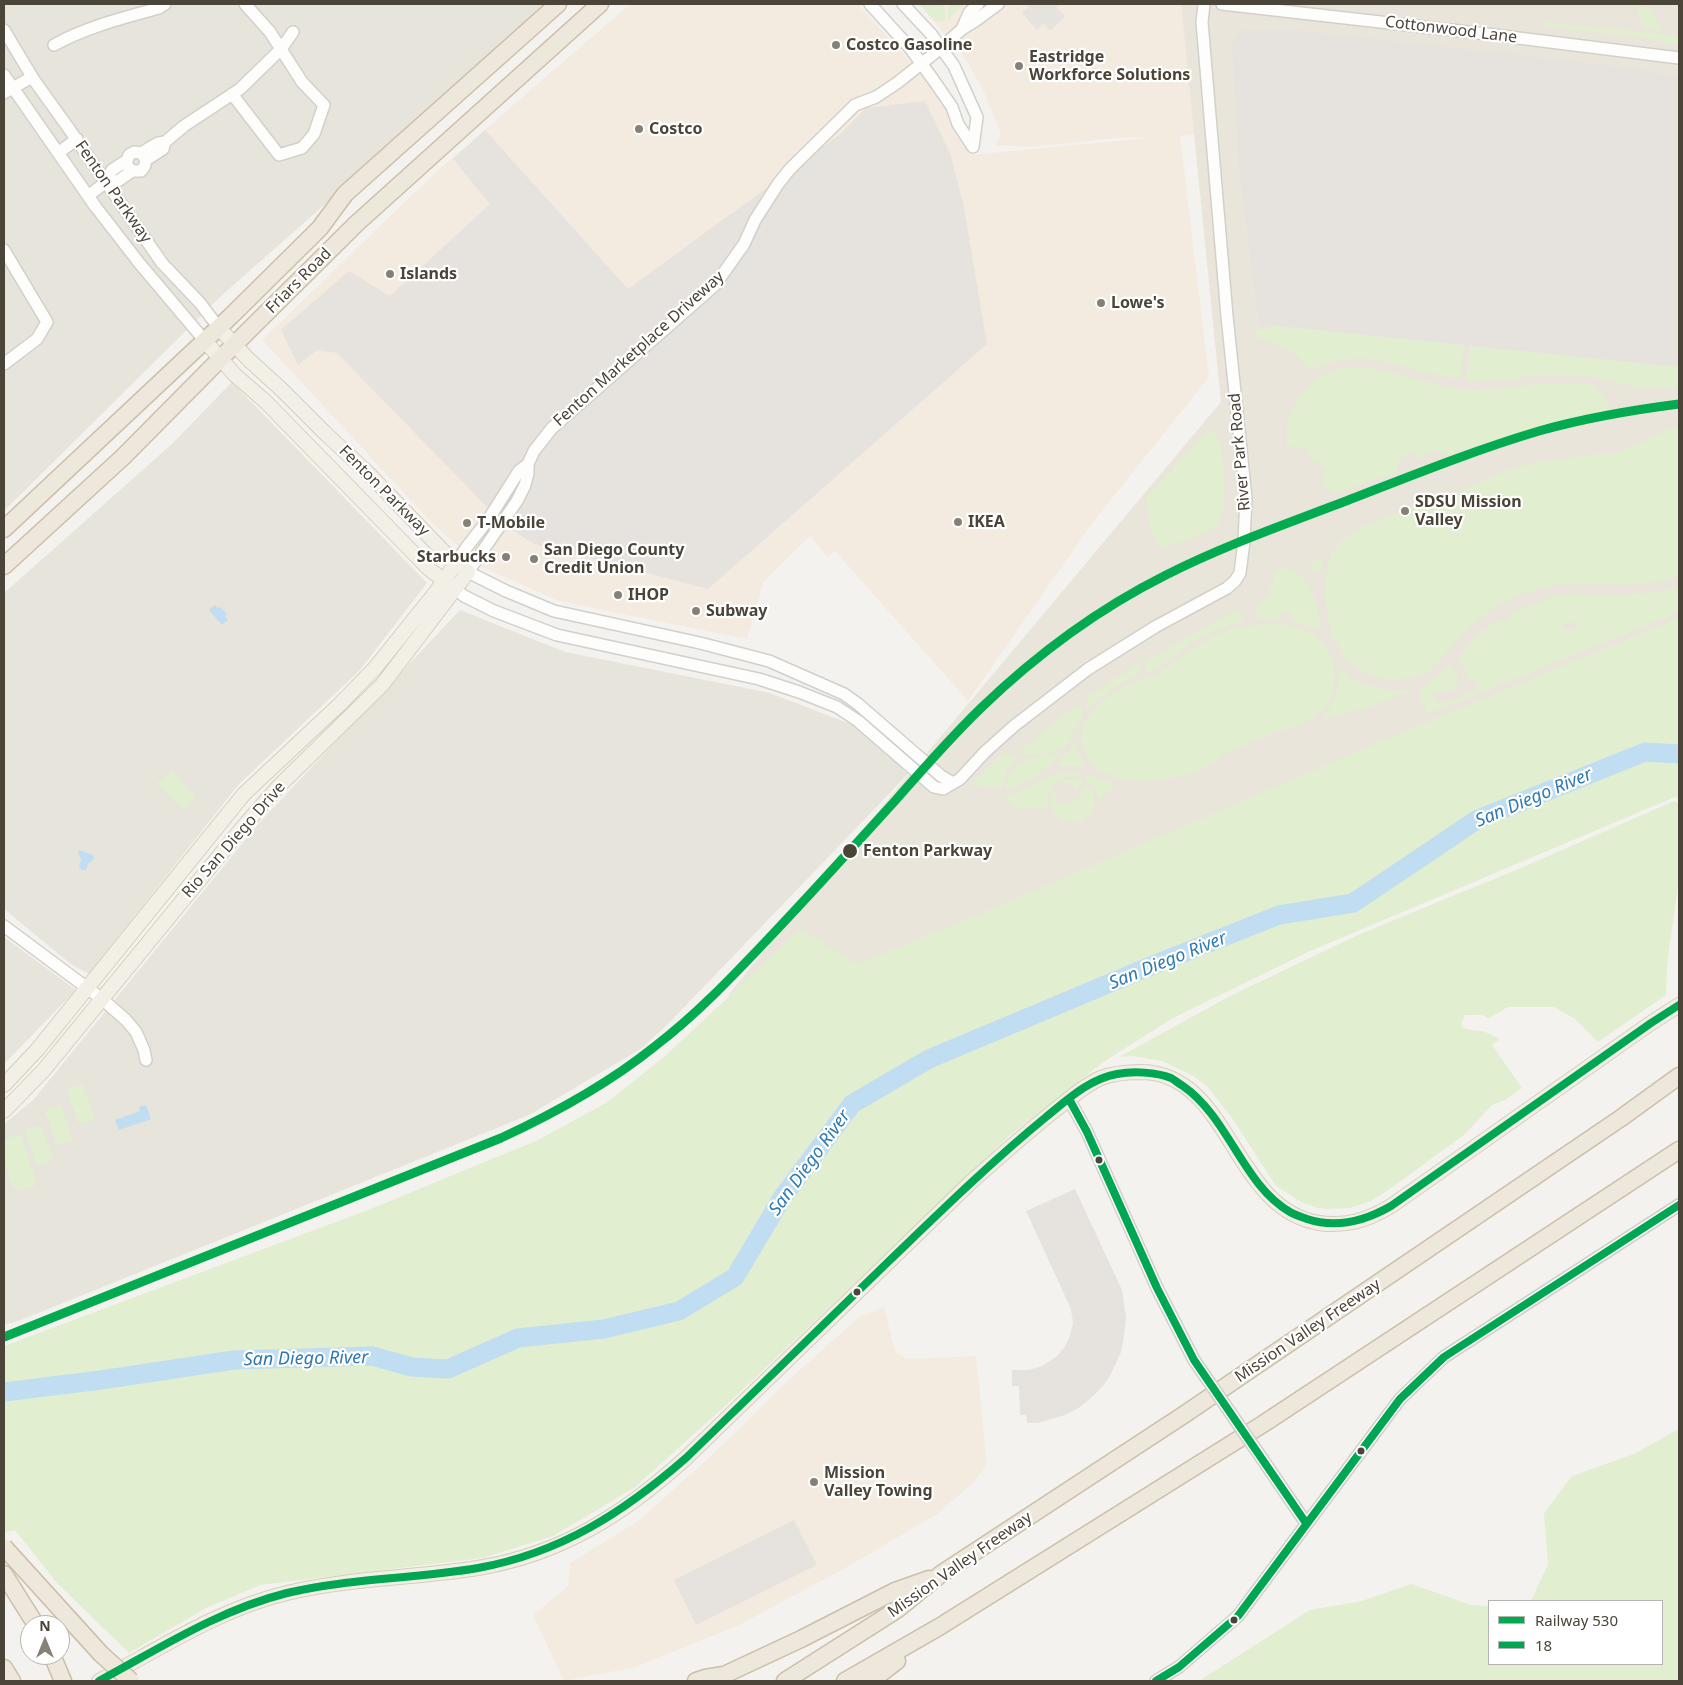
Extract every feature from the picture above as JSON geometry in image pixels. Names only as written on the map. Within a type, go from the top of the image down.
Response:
[{"type":"highway","name":"Friars Road","points":[[4,529],[206,341],[320,228],[345,194],[558,4]]},
{"type":"highway","name":"Friars Road","points":[[4,566],[123,458],[356,224],[600,4]]},
{"type":"highway","name":"Mission Valley Freeway","points":[[785,1681],[898,1609],[941,1574],[1202,1403],[1613,1124],[1679,1076]]},
{"type":"highway","points":[[845,1681],[939,1627],[1263,1424],[1679,1150]]},
{"type":"highway","points":[[4,1547],[101,1654],[131,1681]]},
{"type":"highway","points":[[4,1574],[30,1615]]},
{"type":"highway","points":[[696,1681],[705,1678],[721,1678],[895,1591],[941,1574]]},
{"type":"highway","points":[[871,1681],[939,1627]]},
{"type":"highway","points":[[56,1665],[63,1681]]},
{"type":"highway","points":[[4,1668],[12,1681]]},
{"type":"main road","name":"Fenton Parkway","points":[[219,328],[234,345],[368,473],[456,563],[468,572]]},
{"type":"main road","name":"Fenton Parkway","points":[[206,341],[235,375],[266,401],[429,569],[450,585]]},
{"type":"main road","name":"Rio San Diego Drive","points":[[4,1112],[43,1071],[278,787],[382,685],[450,585],[456,563]]},
{"type":"main road","name":"Rio San Diego Drive","points":[[4,1085],[37,1050],[244,794],[340,704],[450,585],[468,572]]},
{"type":"main road","points":[[244,794],[259,809]]},
{"type":"main road","points":[[99,1681],[213,1620],[285,1593],[329,1584],[455,1571],[500,1564],[560,1544],[605,1521],[640,1497],[686,1458],[950,1202],[1020,1138],[1088,1084],[1102,1078],[1118,1074],[1151,1072],[1182,1085],[1199,1098],[1217,1120],[1257,1182],[1272,1200],[1282,1208],[1312,1222],[1327,1224],[1353,1223],[1376,1215],[1391,1206],[1679,1005]]},
{"type":"street","points":[[54,45],[107,23],[159,8],[165,4]]},
{"type":"street","points":[[232,94],[279,155],[302,148],[314,134],[324,105],[302,82],[270,32],[245,4]]},
{"type":"street","points":[[870,4],[922,64],[952,107],[958,124],[973,147],[977,117],[954,66],[903,4]]},
{"type":"street","name":"Fenton Marketplace Driveway","points":[[962,29],[969,13],[978,4]]},
{"type":"street","name":"Fenton Marketplace Driveway","points":[[468,572],[517,501],[525,484],[528,464],[534,451],[552,428],[715,285],[744,244],[755,220],[790,169],[855,105],[876,98],[922,64],[962,29],[998,4]]},
{"type":"street","name":"River Park Road","points":[[953,783],[960,779],[985,752],[1014,726],[1074,679],[1154,627],[1227,588],[1240,573],[1246,498],[1227,316],[1202,22],[1204,4]]},
{"type":"street","name":"Cottonwood Lane","points":[[1222,4],[1679,58]]},
{"type":"street","name":"Fenton Parkway","points":[[4,30],[32,77],[162,263],[200,303],[219,328]]},
{"type":"street","points":[[143,157],[158,143],[165,142],[184,126],[240,89],[281,49],[293,32]]},
{"type":"street","name":"Fenton Parkway","points":[[4,75],[8,90],[58,153],[88,196],[140,264],[206,341]]},
{"type":"street","points":[[8,90],[32,77]]},
{"type":"street","points":[[58,153],[77,139]]},
{"type":"street","points":[[88,196],[106,182],[112,170],[126,161],[131,153],[143,157]]},
{"type":"street","points":[[106,182],[118,181],[132,171],[141,170],[145,165],[143,157]]},
{"type":"street","points":[[126,161],[127,167],[132,171]]},
{"type":"street","points":[[4,250],[46,322],[37,339],[4,364]]},
{"type":"street","name":"Fenton Marketplace Driveway","points":[[456,563],[488,520],[519,471],[528,464]]},
{"type":"street","name":"Fenton Parkway","points":[[450,585],[464,596],[494,612],[557,636],[758,679],[799,692],[836,707],[858,721],[934,787],[943,789],[953,783],[941,776],[844,694],[768,660],[554,611],[506,591],[468,572]]},
{"type":"street","points":[[880,741],[906,746]]},
{"type":"street","points":[[4,926],[126,1020],[136,1032],[146,1060]]},
{"type":"street","points":[[1070,1099],[1088,1132],[1157,1288],[1194,1360],[1306,1523]]},
{"type":"street","points":[[1156,1681],[1179,1667],[1238,1616],[1400,1399],[1444,1357],[1679,1205]]},
{"type":"shaded area","points":[[4,4],[548,4],[468,78],[221,296],[4,511]]},
{"type":"shaded area","points":[[630,4],[858,4],[940,94],[970,155],[1148,138],[1127,137],[1030,147],[995,145],[1001,134],[984,92],[959,51],[919,4],[1181,4],[1195,134],[1180,136],[1209,377],[1093,522],[968,701],[835,551],[827,557],[810,536],[764,581],[747,639],[559,601],[480,566],[430,521],[262,340],[436,172]]},
{"type":"shaded area","points":[[1028,4],[1059,4],[1056,7],[1065,16],[1050,31],[1044,24],[1037,30],[1022,13],[1028,7]]},
{"type":"shaded area","name":"SDSU Mission Valley","points":[[1181,4],[1679,4],[1679,620],[767,1034],[728,995],[901,784],[1221,402]]},
{"type":"shaded area","points":[[1243,30],[1295,30],[1626,67],[1679,77],[1679,367],[1259,324],[1239,167],[1232,42]]},
{"type":"shaded area","points":[[925,101],[950,153],[964,207],[987,344],[708,589],[534,544],[508,527],[492,512],[337,353],[317,350],[298,365],[281,330],[349,271],[390,296],[490,204],[453,159],[485,130],[628,289],[839,135],[866,108]]},
{"type":"shaded area","points":[[232,382],[427,583],[360,670],[239,784],[89,974],[72,965],[4,909],[4,593],[173,443]]},
{"type":"shaded area","points":[[460,610],[565,652],[770,693],[858,727],[908,774],[669,1023],[642,1048],[529,1115],[21,1320],[4,1325],[4,1124],[33,1100],[259,823]]},
{"type":"shaded area","points":[[4,937],[76,990],[4,1064]]},
{"type":"shaded area","points":[[1075,1189],[1122,1290],[1126,1318],[1121,1352],[1110,1376],[1103,1386],[1080,1407],[1065,1415],[1038,1423],[1027,1423],[1026,1415],[1020,1415],[1019,1386],[1012,1386],[1012,1370],[1029,1370],[1042,1366],[1056,1357],[1064,1348],[1070,1336],[1073,1323],[1071,1309],[1026,1211]]},
{"type":"shaded area","points":[[884,1307],[895,1352],[907,1359],[976,1356],[987,1464],[974,1482],[936,1515],[840,1571],[739,1625],[636,1667],[564,1681],[533,1615],[568,1586],[570,1563],[637,1522],[708,1459],[781,1387],[859,1317]]},
{"type":"shaded area","points":[[794,1520],[817,1565],[696,1625],[674,1580]]},
{"type":"green space","points":[[919,4],[942,4],[945,8],[945,20],[936,22]]},
{"type":"green space","points":[[953,4],[964,4],[948,19],[948,8]]},
{"type":"green space","points":[[1638,7],[1648,7],[1662,29],[1659,31],[1644,29],[1637,10]]},
{"type":"green space","points":[[1544,22],[1679,36],[1679,45],[1643,38],[1543,27]]},
{"type":"green space","points":[[1274,325],[1464,344],[1460,378],[1423,372],[1386,362],[1362,359],[1337,361],[1312,371],[1288,349],[1263,339],[1252,331],[1272,328]]},
{"type":"green space","points":[[1470,345],[1679,367],[1679,387],[1637,387],[1591,377],[1551,375],[1468,382],[1466,379]]},
{"type":"green space","points":[[1342,368],[1370,368],[1446,387],[1469,390],[1498,389],[1550,383],[1594,385],[1607,403],[1610,411],[1550,425],[1445,455],[1432,451],[1426,453],[1421,459],[1409,452],[1397,463],[1397,472],[1336,494],[1323,484],[1325,469],[1309,458],[1307,449],[1294,446],[1287,449],[1287,420],[1298,398],[1307,387],[1324,375]]},
{"type":"green space","points":[[1679,427],[1679,576],[1652,583],[1555,585],[1521,594],[1492,609],[1469,628],[1431,670],[1414,678],[1391,680],[1367,674],[1346,659],[1332,635],[1326,606],[1325,580],[1331,553],[1343,539],[1382,518],[1450,497],[1502,472],[1531,463],[1617,452],[1665,431]]},
{"type":"green space","points":[[1209,431],[1214,433],[1221,443],[1225,485],[1223,514],[1217,526],[1198,536],[1166,547],[1158,546],[1149,523],[1146,498],[1203,435]]},
{"type":"green space","points":[[1321,558],[1322,564],[1319,571],[1316,572],[1310,567],[1310,564]]},
{"type":"green space","points":[[1285,568],[1302,576],[1311,590],[1321,625],[1318,628],[1315,629],[1290,620],[1293,617],[1288,611],[1282,611],[1279,614],[1280,619],[1260,618],[1256,615],[1256,607],[1270,590],[1275,573]]},
{"type":"green space","points":[[1679,588],[1679,612],[1428,714],[1418,692],[1449,666],[1457,673],[1457,684],[1452,690],[1433,693],[1434,702],[1453,701],[1475,691],[1476,685],[1468,676],[1458,657],[1474,639],[1495,622],[1505,620],[1512,612],[1551,598],[1571,594],[1612,596]],"holes":[[[1576,622],[1577,628],[1575,631],[1564,628],[1564,623]]]},
{"type":"green space","points":[[1236,612],[1243,614],[1242,621],[1209,633],[1192,642],[1161,666],[1148,673],[1146,672],[1145,664],[1149,659]]},
{"type":"green space","points":[[1679,618],[1679,798],[1675,797],[1308,952],[1173,1018],[1102,1063],[1010,1135],[736,1396],[634,1488],[553,1536],[483,1558],[260,1585],[206,1608],[129,1653],[57,1583],[15,1530],[4,1532],[4,1346],[368,1210],[538,1140],[606,1103],[664,1057],[801,929],[857,964],[985,912],[1398,734]]},
{"type":"green space","points":[[1280,624],[1298,628],[1314,635],[1326,646],[1330,654],[1334,671],[1334,685],[1327,704],[1317,715],[1301,724],[1236,749],[1198,771],[1180,777],[1149,781],[1124,780],[1101,771],[1092,764],[1085,754],[1082,730],[1090,715],[1110,696],[1124,687],[1170,666],[1194,648],[1215,636],[1245,627]]},
{"type":"green space","points":[[1138,664],[1140,671],[1137,676],[1111,689],[1091,706],[1086,706],[1088,697]]},
{"type":"green space","points":[[1340,668],[1363,684],[1390,690],[1409,690],[1379,703],[1325,718],[1324,715],[1336,693]]},
{"type":"green space","points":[[1076,705],[1081,706],[1082,717],[1077,728],[1072,729],[1074,734],[1065,746],[1054,752],[1042,754],[1029,755],[1019,752],[1045,730]]},
{"type":"green space","points":[[1075,743],[1085,766],[1056,766]]},
{"type":"green space","points":[[1062,752],[1044,770],[1021,784],[1005,788],[1012,770],[1018,764],[1026,760]]},
{"type":"green space","points":[[1003,753],[1018,758],[1007,770],[1002,788],[971,785]]},
{"type":"green space","points":[[171,771],[196,797],[183,810],[157,783]]},
{"type":"green space","points":[[1077,772],[1080,777],[1060,780],[1051,788],[1048,794],[1047,810],[1018,808],[1008,802],[1005,795],[1022,791],[1053,775]]},
{"type":"green space","points":[[1084,774],[1114,784],[1115,786],[1098,801],[1096,790],[1086,780]]},
{"type":"green space","points":[[1070,779],[1082,781],[1077,790],[1068,783],[1059,784]]},
{"type":"green space","points":[[1087,785],[1095,800],[1089,815],[1082,821],[1073,823],[1057,816],[1052,809],[1051,799],[1055,787],[1058,803],[1068,804],[1072,803],[1082,794]]},
{"type":"green space","points":[[1674,801],[1679,803],[1679,877],[1667,966],[1666,995],[1598,1042],[1575,1019],[1554,1007],[1508,1007],[1489,1018],[1482,1015],[1465,1015],[1461,1024],[1463,1028],[1483,1031],[1500,1039],[1492,1045],[1522,1088],[1505,1100],[1492,1105],[1465,1134],[1371,1201],[1350,1208],[1327,1209],[1301,1202],[1276,1186],[1232,1118],[1207,1086],[1193,1076],[1162,1061],[1133,1056],[1119,1057],[1230,996],[1360,934],[1521,868]]},
{"type":"green space","points":[[82,1084],[95,1118],[79,1124],[66,1090]]},
{"type":"green space","points":[[61,1105],[73,1140],[57,1145],[45,1111]]},
{"type":"green space","points":[[41,1125],[53,1160],[37,1166],[25,1130]]},
{"type":"green space","points":[[17,1135],[22,1137],[36,1180],[34,1187],[19,1191],[14,1187],[8,1175],[4,1145],[4,1139]]},
{"type":"green space","points":[[1679,1429],[1679,1681],[1199,1681],[1310,1610],[1362,1601],[1411,1584],[1471,1605],[1488,1606],[1488,1665],[1663,1665],[1663,1600],[1531,1600],[1548,1564],[1544,1513],[1572,1476],[1634,1454]]},
{"type":"water","points":[[215,605],[227,614],[225,616],[228,620],[222,625],[209,610]]},
{"type":"water","points":[[79,850],[93,855],[94,859],[88,864],[86,870],[82,870],[79,867],[81,860]]},
{"type":"water","points":[[146,1105],[151,1119],[119,1130],[115,1120],[140,1111],[139,1107]]},
{"type":"waterway","name":"San Diego River","points":[[4,1392],[234,1360],[372,1356],[412,1367],[448,1369],[518,1338],[604,1329],[679,1311],[735,1277],[782,1198],[852,1104],[929,1059],[1153,965],[1279,915],[1353,903],[1478,819],[1645,752],[1679,754]]},
{"type":"rail line","name":"530","points":[[4,1337],[501,1138],[561,1108],[600,1085],[636,1061],[699,1009],[816,888],[947,742],[1002,688],[1069,634],[1141,588],[1188,564],[1234,544],[1491,446],[1574,422],[1679,404]]},
{"type":"transit line","name":"18","points":[[99,1681],[190,1631],[262,1600],[335,1584],[454,1572],[508,1561],[564,1541],[615,1513],[663,1478],[686,1458],[986,1169],[1062,1104],[1097,1080],[1117,1074],[1137,1072],[1158,1074],[1172,1079],[1199,1099],[1213,1115],[1248,1169],[1274,1200],[1290,1212],[1307,1219],[1329,1223],[1350,1222],[1371,1216],[1391,1206],[1679,1005]]},
{"type":"transit line","name":"18","points":[[1069,1099],[1087,1132],[1157,1288],[1194,1360],[1306,1523]]},
{"type":"transit line","name":"18","points":[[1156,1681],[1179,1667],[1238,1616],[1400,1399],[1444,1357],[1679,1205]]},
{"type":"place","name":"Costco Gasoline","points":[[836,45]]},
{"type":"place","name":"Eastridge Workforce Solutions","points":[[1019,66]]},
{"type":"place","name":"Costco","points":[[639,129]]},
{"type":"place","name":"Islands","points":[[390,274]]},
{"type":"place","name":"Lowe's","points":[[1101,303]]},
{"type":"place","name":"SDSU Mission Valley","points":[[1405,511]]},
{"type":"place","name":"IKEA","points":[[958,522]]},
{"type":"place","name":"T-Mobile","points":[[467,523]]},
{"type":"place","name":"Starbucks","points":[[506,557]]},
{"type":"place","name":"San Diego County Credit Union","points":[[534,559]]},
{"type":"place","name":"IHOP","points":[[618,595]]},
{"type":"place","name":"Subway","points":[[696,611]]},
{"type":"place","name":"Fenton Parkway","points":[[850,851]]},
{"type":"place","name":"Mission Valley Towing","points":[[814,1482]]}]
